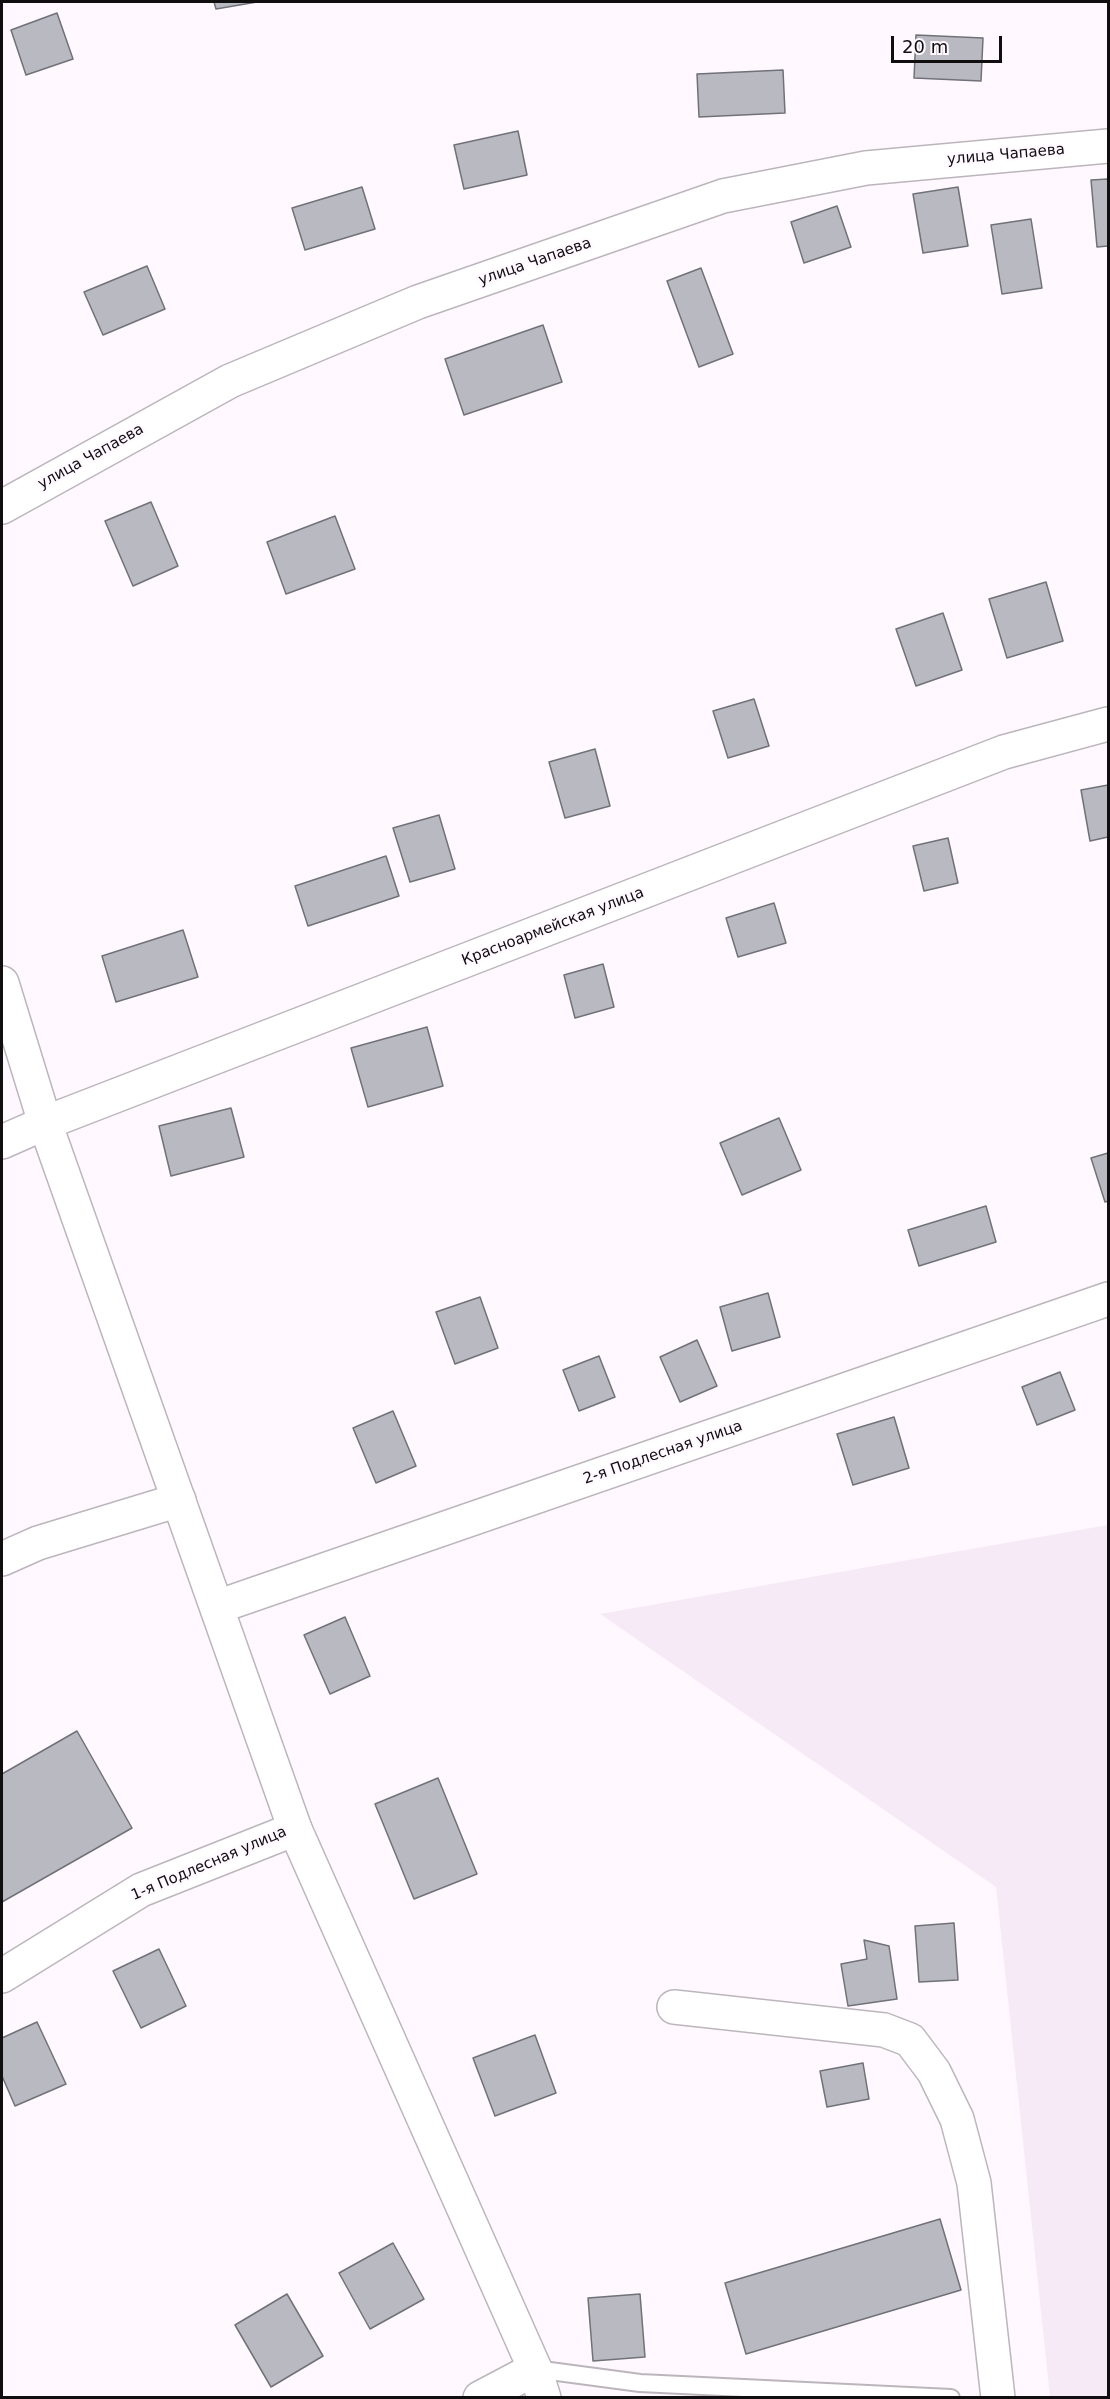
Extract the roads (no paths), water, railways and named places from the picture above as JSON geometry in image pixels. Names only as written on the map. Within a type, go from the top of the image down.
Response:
[{"type":"street","name":"улица Чапаева","points":[[2,507],[230,381],[418,302],[723,196],[866,168],[1108,146]]},
{"type":"street","name":"Красноармейская улица","points":[[2,1142],[45,1123],[1004,752],[1108,724]]},
{"type":"street","points":[[2,983],[45,1123],[295,1828],[539,2383],[480,2397]]},
{"type":"street","name":"2-я Подлесная улица","points":[[217,1607],[1108,1299]]},
{"type":"street","points":[[2,1559],[38,1543],[179,1500]]},
{"type":"street","name":"1-я Подлесная улица","points":[[2,1976],[141,1890],[295,1828]]},
{"type":"street","points":[[674,2007],[884,2030],[910,2040],[934,2072],[957,2119],[974,2183],[998,2397]]},
{"type":"lane","points":[[539,2383],[651,2384],[951,2397]]}]
